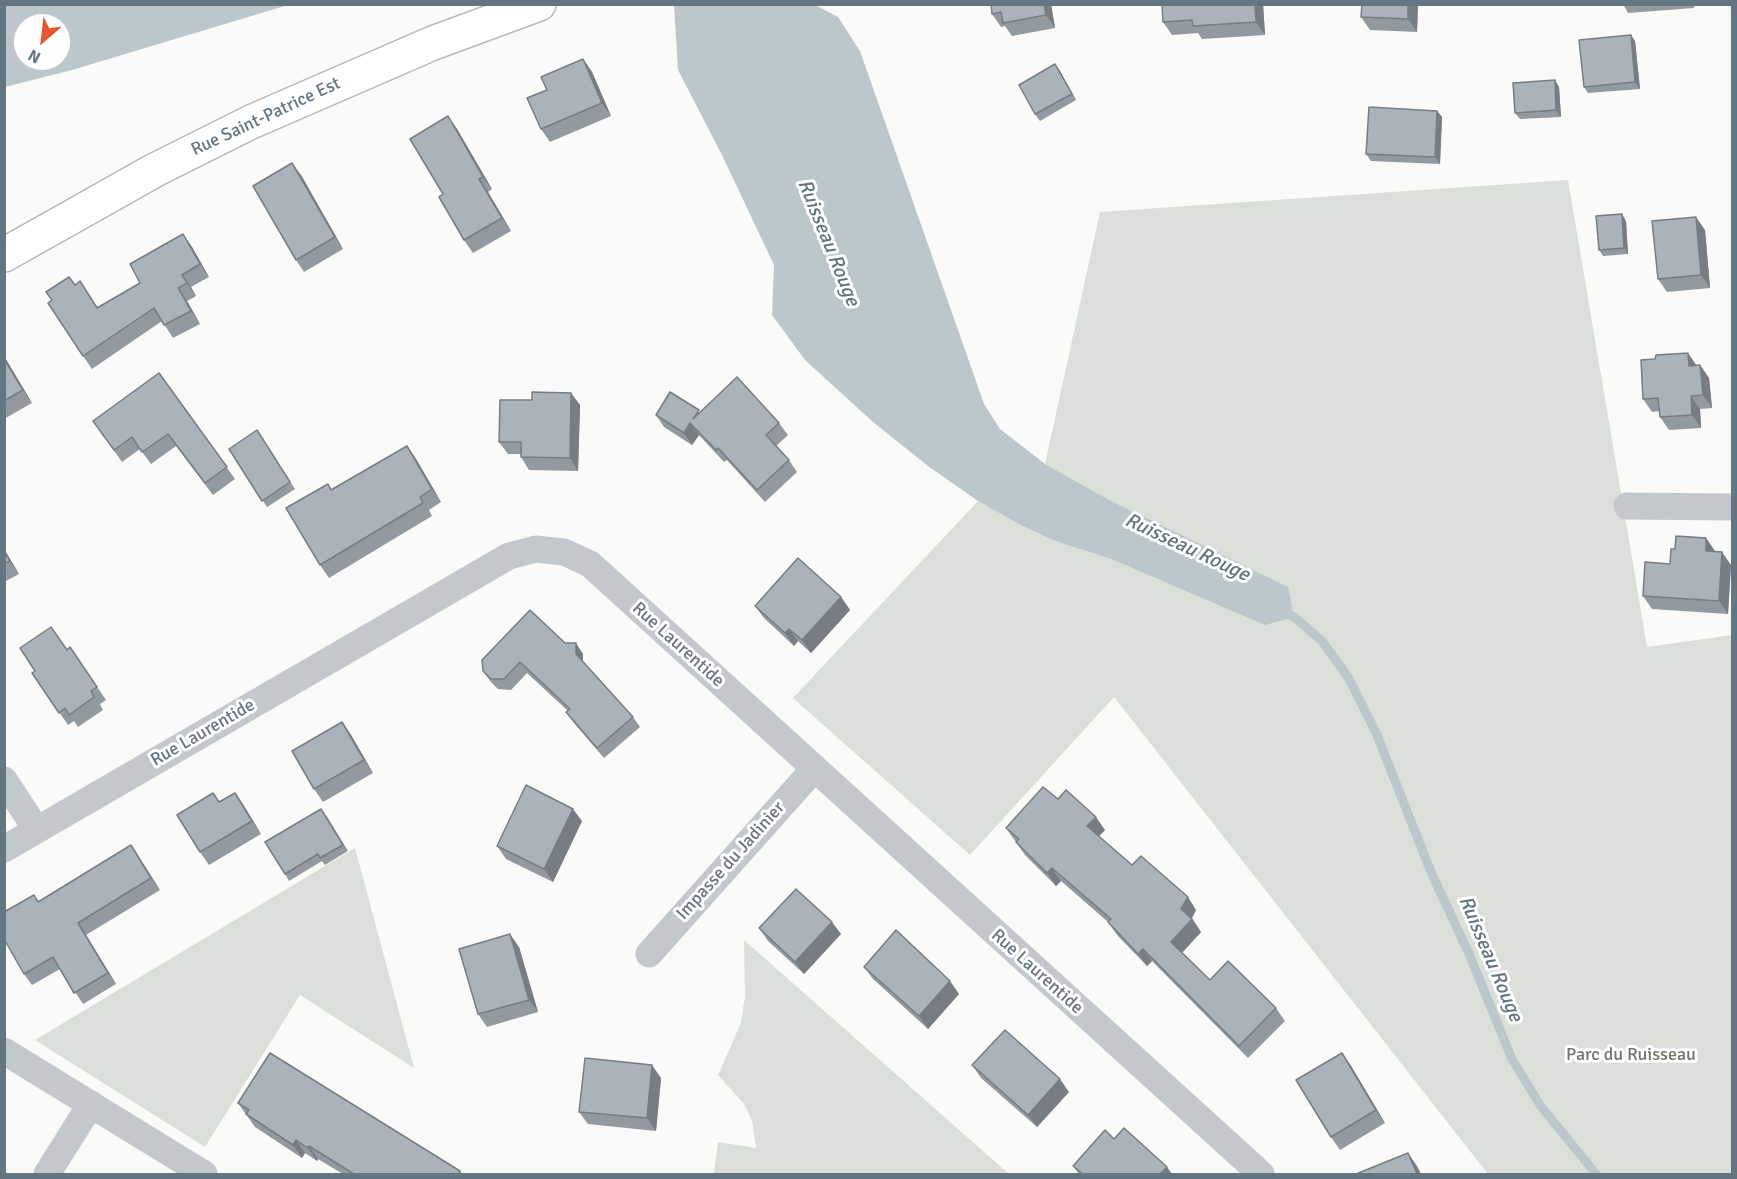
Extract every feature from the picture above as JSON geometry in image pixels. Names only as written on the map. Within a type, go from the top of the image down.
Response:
[{"type":"street","name":"Rue Saint-Patrice Est","points":[[4,255],[155,170],[251,122],[402,55],[539,4]]},
{"type":"street","points":[[1628,506],[1732,507]]},
{"type":"street","name":"Rue Laurentide","points":[[4,849],[509,556],[536,549],[564,552],[590,564],[1261,1174]]},
{"type":"street","name":"Impasse du Jadinier","points":[[649,954],[814,769]]},
{"type":"street","points":[[4,780],[36,829]]},
{"type":"street","points":[[4,1051],[204,1174]]},
{"type":"street","points":[[47,1174],[91,1104]]},
{"type":"green space","name":"Parc du Ruisseau","points":[[1568,180],[1647,647],[1732,635],[1732,1174],[1488,1174],[1114,697],[970,855],[793,698],[978,501],[1055,541],[1114,560],[1111,501],[1045,464],[1100,212]]},
{"type":"green space","points":[[355,848],[414,1068],[300,995],[205,1147],[35,1040]]},
{"type":"green space","points":[[744,940],[1009,1174],[714,1174],[718,1142],[756,1148],[752,1120],[744,1104],[718,1075],[741,1023],[745,996]]},
{"type":"water","points":[[5,4],[288,5],[72,70],[72,12],[12,12],[12,72],[64,72],[5,87]]},
{"type":"water","points":[[674,5],[815,5],[838,17],[860,51],[984,404],[1000,429],[1045,464],[1111,501],[1288,587],[1294,617],[1265,625],[1114,560],[1055,541],[1021,525],[978,501],[928,466],[873,422],[805,360],[772,315],[774,265],[721,153],[678,70]]},
{"type":"building","points":[[991,4],[1044,4],[1046,15],[1003,23],[1001,12],[992,14]]},
{"type":"building","points":[[1162,4],[1255,4],[1256,22],[1193,26],[1192,20],[1163,22]]},
{"type":"building","points":[[1362,4],[1408,4],[1408,19],[1361,17]]},
{"type":"building","points":[[1631,35],[1635,82],[1584,87],[1579,40]]},
{"type":"building","points":[[583,59],[602,103],[541,129],[527,98],[547,90],[541,77]]},
{"type":"building","points":[[1055,64],[1072,94],[1035,114],[1019,85]]},
{"type":"building","points":[[1555,80],[1556,110],[1515,113],[1513,83]]},
{"type":"building","points":[[1369,107],[1437,111],[1435,157],[1366,154]]},
{"type":"building","points":[[448,116],[483,177],[479,179],[502,218],[464,240],[439,197],[443,194],[410,139]]},
{"type":"building","points":[[292,163],[335,237],[296,260],[253,186]]},
{"type":"building","points":[[1622,214],[1624,248],[1599,250],[1596,216]]},
{"type":"building","points":[[1696,217],[1701,275],[1658,279],[1652,221]]},
{"type":"building","points":[[183,234],[200,264],[182,275],[187,283],[178,288],[191,311],[164,325],[154,308],[83,356],[48,303],[52,300],[46,292],[69,277],[75,285],[80,281],[97,308],[140,283],[130,264]]},
{"type":"building","points":[[1688,353],[1689,366],[1700,365],[1703,395],[1691,396],[1692,415],[1660,417],[1658,398],[1643,399],[1641,360],[1655,359],[1656,355]]},
{"type":"building","points":[[4,359],[23,390],[4,401]]},
{"type":"building","points":[[159,373],[227,467],[205,483],[168,434],[142,452],[132,437],[114,450],[93,421]]},
{"type":"building","points":[[737,377],[779,423],[766,435],[789,460],[757,490],[718,448],[716,450],[690,423],[684,433],[656,415],[670,392],[699,410],[693,419]]},
{"type":"building","points":[[532,392],[571,393],[570,458],[521,457],[521,442],[499,442],[500,400],[532,400]]},
{"type":"building","points":[[257,430],[290,482],[262,501],[229,449]]},
{"type":"building","points":[[407,446],[432,489],[420,497],[423,503],[320,565],[286,508],[328,484],[331,490]]},
{"type":"building","points":[[1676,536],[1706,538],[1706,551],[1722,552],[1719,601],[1643,596],[1645,562],[1670,564],[1671,549],[1675,549]]},
{"type":"building","points":[[4,551],[10,561],[4,564]]},
{"type":"building","points":[[798,558],[841,597],[802,640],[789,629],[785,633],[755,606]]},
{"type":"building","points":[[530,610],[565,643],[576,643],[576,654],[633,717],[597,748],[566,712],[570,709],[520,662],[504,679],[491,679],[483,671],[482,660]]},
{"type":"building","points":[[51,627],[67,650],[70,647],[97,687],[91,691],[94,697],[69,715],[65,708],[59,713],[32,673],[35,671],[20,648]]},
{"type":"building","points":[[342,722],[364,760],[314,789],[292,751]]},
{"type":"building","points":[[526,785],[573,809],[544,869],[497,846]]},
{"type":"building","points":[[1043,787],[1058,799],[1066,790],[1096,817],[1087,826],[1132,865],[1141,856],[1188,897],[1181,909],[1192,919],[1171,942],[1210,980],[1228,961],[1276,1008],[1239,1046],[1143,949],[1138,954],[1108,922],[1111,919],[1052,868],[1047,873],[1016,842],[1019,839],[1006,828]]},
{"type":"building","points":[[213,793],[219,802],[235,793],[252,821],[200,852],[177,815]]},
{"type":"building","points":[[321,809],[343,845],[320,858],[318,854],[285,874],[265,842]]},
{"type":"building","points":[[131,845],[151,878],[78,923],[108,973],[74,993],[53,957],[24,974],[4,939],[4,912],[34,895],[38,902]]},
{"type":"building","points":[[796,889],[832,922],[795,962],[759,928]]},
{"type":"building","points":[[896,930],[950,981],[919,1016],[864,967]]},
{"type":"building","points":[[510,934],[529,1000],[478,1014],[459,949]]},
{"type":"building","points":[[1005,1030],[1060,1079],[1028,1115],[972,1065]]},
{"type":"building","points":[[270,1053],[460,1171],[458,1174],[354,1174],[309,1146],[308,1148],[296,1140],[293,1145],[246,1114],[249,1110],[238,1103]]},
{"type":"building","points":[[1342,1053],[1376,1110],[1331,1137],[1296,1080]]},
{"type":"building","points":[[585,1058],[652,1065],[647,1118],[579,1112]]},
{"type":"building","points":[[1124,1128],[1167,1167],[1160,1174],[1083,1174],[1073,1166],[1105,1130],[1114,1139]]},
{"type":"building","points":[[1408,1153],[1417,1174],[1356,1174]]},
{"type":"waterway","name":"Ruisseau Rouge","points":[[1284,612],[1294,617],[1322,641],[1348,677],[1377,735],[1431,872],[1470,956],[1512,1059],[1540,1105],[1596,1174]]}]
